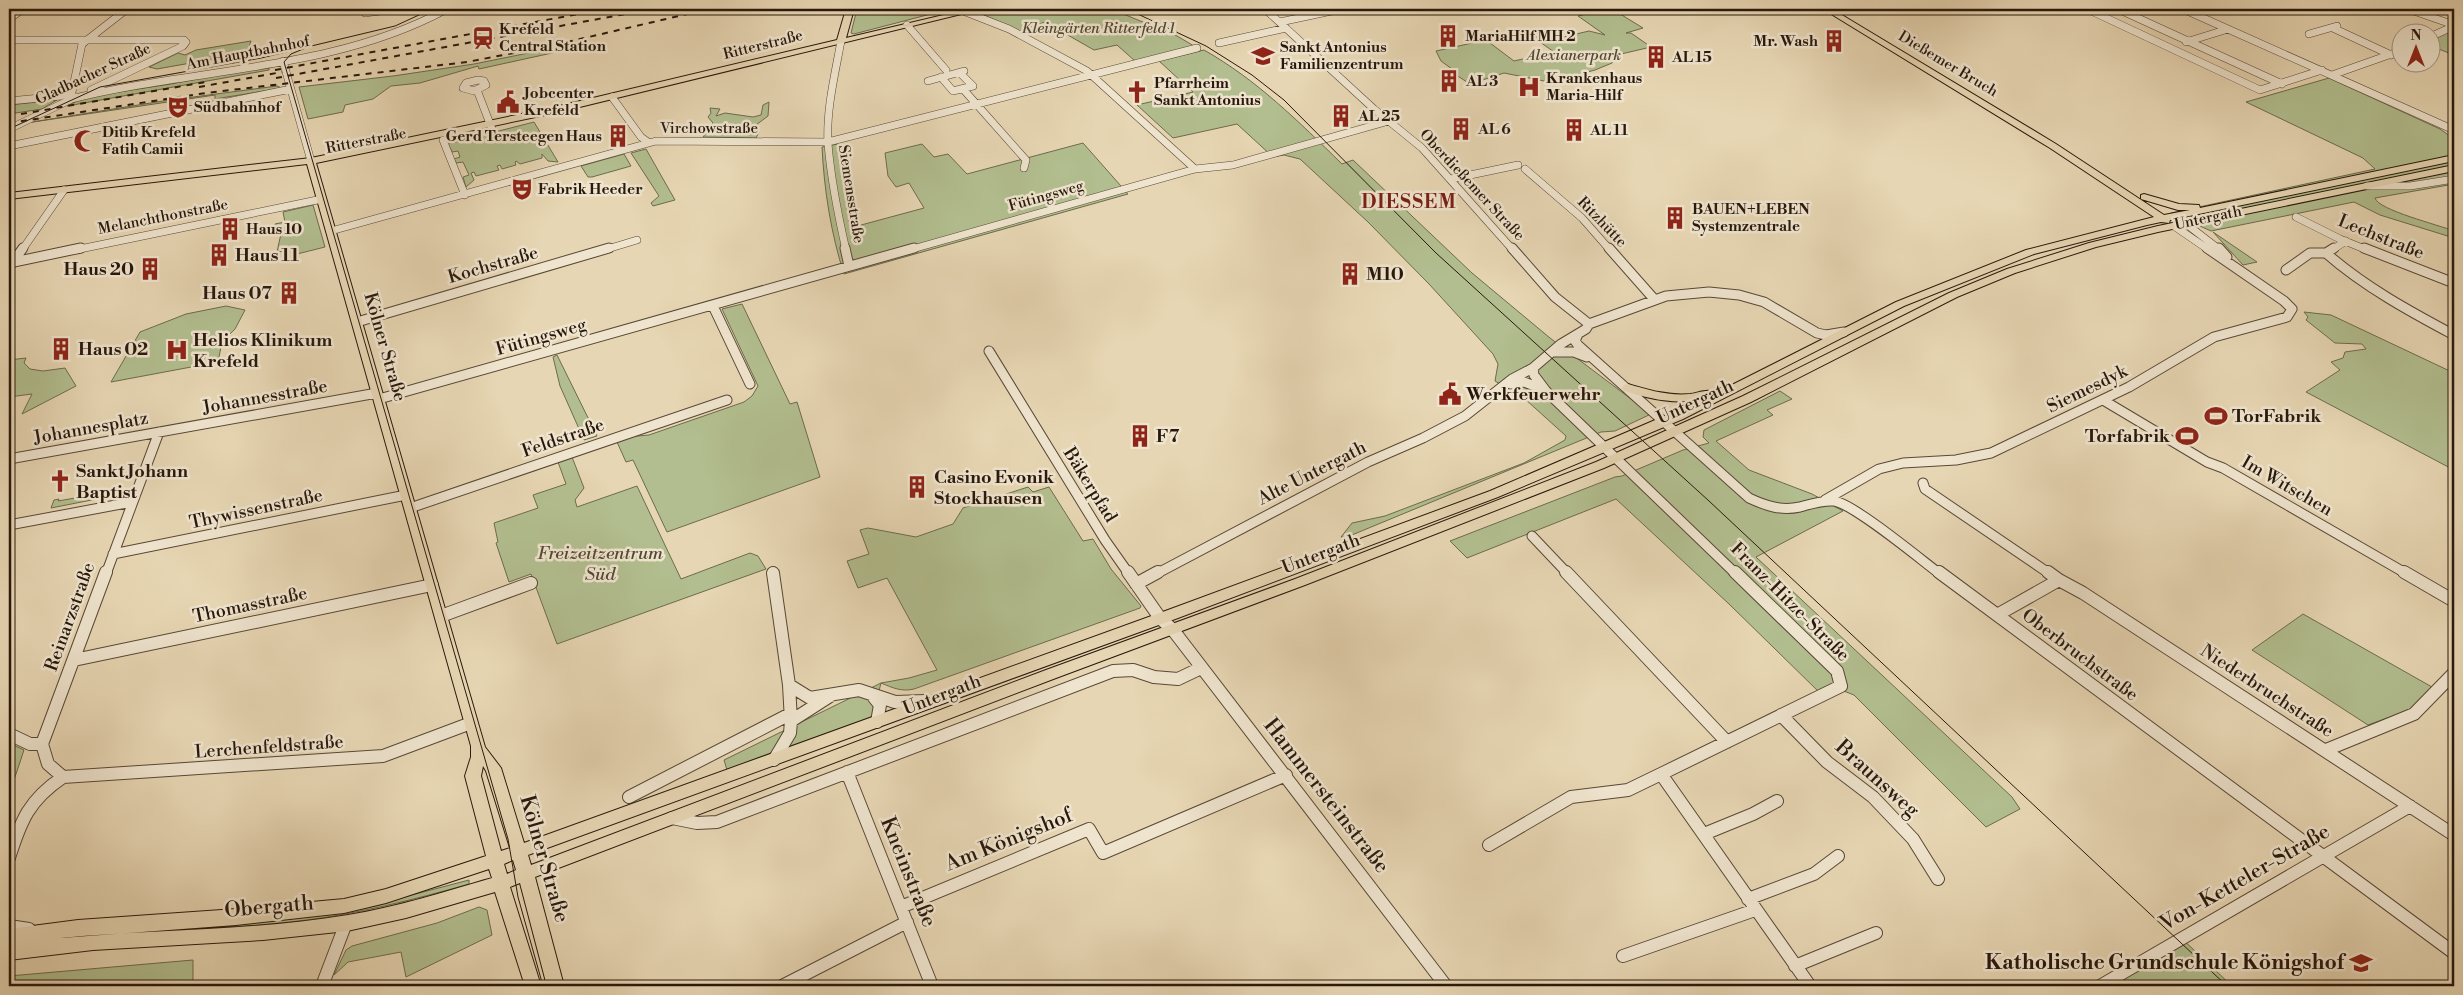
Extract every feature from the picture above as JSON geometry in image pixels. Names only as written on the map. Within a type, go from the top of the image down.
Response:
[{"type":"main road","name":"Siemensstraße","points":[[841,41],[850,9]]},
{"type":"main road","name":"Ritterstraße","points":[[9,196],[312,163],[443,140],[612,96],[978,9]]},
{"type":"main road","name":"Dießemer Bruch","points":[[1827,9],[2052,146],[2163,219]]},
{"type":"main road","name":"Ritterstraße","points":[[312,163],[491,127]]},
{"type":"main road","name":"Dießemer Bruch","points":[[2052,146],[2144,197],[2174,221]]},
{"type":"main road","name":"Untergath","points":[[526,874],[837,755],[1173,630],[1617,458],[1747,399],[1968,288],[2055,256],[2236,202],[2454,158]]},
{"type":"main road","name":"Kölner Straße","points":[[312,163],[479,750],[493,768],[526,874],[556,986]]},
{"type":"main road","name":"Untergath","points":[[519,852],[719,777],[774,760],[1494,494],[1664,422],[1774,370],[1900,304],[1970,274],[2030,252],[2163,219],[2185,223],[2454,168]]},
{"type":"main road","name":"Untergath","points":[[2144,197],[2178,206],[2236,202]]},
{"type":"main road","points":[[1968,288],[1970,274]]},
{"type":"main road","points":[[1628,388],[1660,397],[1697,398],[1774,370]]},
{"type":"main road","points":[[837,755],[860,742],[877,722]]},
{"type":"main road","name":"Kölner Straße","points":[[479,750],[473,776],[501,883],[533,986]]},
{"type":"main road","name":"Obergath","points":[[9,938],[52,931],[236,917],[344,906],[386,896],[519,852]]},
{"type":"main road","name":"Obergath","points":[[9,952],[67,944],[346,923],[432,904],[526,874]]},
{"type":"street","points":[[9,19],[23,9]]},
{"type":"street","points":[[9,101],[69,97],[74,89],[81,46],[86,40],[127,9]]},
{"type":"street","points":[[364,11],[395,9]]},
{"type":"street","points":[[434,12],[446,9]]},
{"type":"street","points":[[434,12],[454,9]]},
{"type":"street","points":[[958,9],[967,11],[1049,48],[1092,75],[1116,94],[1195,169]]},
{"type":"street","name":"Oberdießemer Straße","points":[[1265,9],[1389,121],[1422,148],[1452,179],[1555,297],[1589,324]]},
{"type":"street","points":[[1219,43],[1341,9]]},
{"type":"street","points":[[2087,9],[2260,90],[2322,70]]},
{"type":"street","points":[[2118,9],[2282,84]]},
{"type":"street","points":[[2183,9],[2454,130]]},
{"type":"street","points":[[2408,9],[2454,25]]},
{"type":"street","name":"Am Hauptbahnhof","points":[[69,97],[174,82],[363,43],[426,20],[434,12]]},
{"type":"street","points":[[907,25],[946,70]]},
{"type":"street","points":[[2440,32],[2454,25]]},
{"type":"street","points":[[2309,34],[2336,27],[2390,54]]},
{"type":"street","points":[[2171,48],[2228,28]]},
{"type":"street","points":[[9,40],[86,40]]},
{"type":"street","name":"Gladbacher Straße","points":[[9,129],[69,97],[183,46],[186,42],[86,40]]},
{"type":"street","name":"Siemensstraße","points":[[841,41],[831,97],[828,142],[849,266]]},
{"type":"street","name":"Virchowstraße","points":[[331,231],[620,152],[648,142],[828,142],[977,106],[1196,48]]},
{"type":"street","points":[[2332,75],[2390,55]]},
{"type":"street","name":"Kölner Straße","points":[[283,61],[312,163]]},
{"type":"street","points":[[928,80],[962,72],[972,86],[952,92],[941,78]]},
{"type":"street","points":[[9,146],[290,89]]},
{"type":"street","points":[[962,89],[1026,160],[1024,168]]},
{"type":"street","points":[[477,90],[491,127]]},
{"type":"street","points":[[612,96],[641,137],[648,142]]},
{"type":"street","name":"Fütingsweg","points":[[378,396],[713,306],[1195,169],[1210,169],[1233,165],[1389,121]]},
{"type":"street","points":[[443,140],[465,195]]},
{"type":"street","name":"Ritzhütte","points":[[1452,179],[1521,167],[1582,218],[1654,299]]},
{"type":"street","points":[[2361,186],[2410,186],[2454,179]]},
{"type":"street","points":[[11,262],[64,190]]},
{"type":"street","name":"Melanchthonstraße","points":[[11,262],[322,199]]},
{"type":"street","name":"Lechstraße","points":[[2296,217],[2346,241],[2454,283]]},
{"type":"street","name":"Siemesdyk","points":[[1825,500],[1846,486],[1879,469],[1903,463],[1956,460],[1991,453],[2103,400],[2168,366],[2214,337],[2287,317],[2291,313],[2292,309],[2284,301],[2174,221]]},
{"type":"street","name":"Siemesdyk","points":[[2185,223],[2214,243],[2238,269]]},
{"type":"street","name":"Kochstraße","points":[[357,322],[637,240]]},
{"type":"street","points":[[2286,270],[2310,253],[2326,253],[2346,241]]},
{"type":"street","points":[[2326,253],[2351,275],[2406,309],[2454,335]]},
{"type":"street","name":"Alte Untergath","points":[[1136,584],[1368,462],[1456,422],[1501,388],[1589,327],[1589,324],[1603,321],[1654,299],[1684,294],[1744,296],[1765,302],[1807,328],[1826,335],[1855,329]]},
{"type":"street","points":[[713,306],[750,384]]},
{"type":"street","points":[[1578,334],[1575,340],[1578,345],[1676,432]]},
{"type":"street","name":"Bäkerpfad","points":[[988,351],[1105,540],[1160,618],[1173,630]]},
{"type":"street","points":[[1552,352],[1574,352],[1595,360]]},
{"type":"street","name":"Alte Untergath","points":[[1532,368],[1534,375],[1546,391],[1617,458]]},
{"type":"street","name":"Alte Untergath","points":[[1501,388],[1524,382],[1546,391]]},
{"type":"street","name":"Johannesstraße","points":[[159,432],[378,396]]},
{"type":"street","name":"Feldstraße","points":[[410,508],[727,400]]},
{"type":"street","name":"Im Witschen","points":[[2103,400],[2208,462],[2223,468],[2454,601]]},
{"type":"street","name":"Johannesplatz","points":[[9,459],[159,432]]},
{"type":"street","name":"Johannesplatz","points":[[132,502],[159,432]]},
{"type":"street","name":"Oberbruchstraße","points":[[1676,432],[1759,504],[1772,509],[1787,510],[1825,500],[1846,504],[2454,953]]},
{"type":"street","name":"Franz-Hitze-Straße","points":[[1489,845],[1571,797],[1628,790],[1841,686],[1837,671],[1617,458]]},
{"type":"street","name":"Niederbruchstraße","points":[[1923,484],[1925,489],[2059,580],[2083,593],[2454,835]]},
{"type":"street","name":"Thywissenstraße","points":[[113,554],[406,494]]},
{"type":"street","points":[[9,525],[132,502]]},
{"type":"street","name":"Reinarzstraße","points":[[42,744],[132,502]]},
{"type":"street","points":[[1532,536],[1726,742]]},
{"type":"street","points":[[773,573],[788,686],[790,718],[787,738],[774,760]]},
{"type":"street","points":[[1997,615],[2059,580]]},
{"type":"street","points":[[441,616],[532,583]]},
{"type":"street","name":"Thomasstraße","points":[[74,660],[432,584]]},
{"type":"street","name":"Hammersteinstraße","points":[[1173,630],[1200,668],[1286,774],[1446,986]]},
{"type":"street","points":[[672,818],[697,823],[717,822],[1113,671],[1133,670],[1154,677],[1178,679],[1200,668]]},
{"type":"street","points":[[2326,750],[2414,714],[2454,673]]},
{"type":"street","name":"Untergath","points":[[788,686],[810,698],[859,690],[894,702],[911,703],[941,698]]},
{"type":"street","name":"Untergath","points":[[629,797],[819,705],[831,694]]},
{"type":"street","name":"Untergath","points":[[872,695],[880,705],[877,722]]},
{"type":"street","name":"Braunsweg","points":[[1781,715],[1828,762],[1873,797],[1913,839],[1938,879]]},
{"type":"street","name":"Lerchenfeldstraße","points":[[63,777],[383,756],[471,723]]},
{"type":"street","points":[[9,734],[30,744],[42,744],[44,755],[52,770],[63,777],[44,789],[29,804],[21,820],[9,858]]},
{"type":"street","name":"Kneinstraße","points":[[847,772],[932,986]]},
{"type":"street","name":"Am Königshof","points":[[901,906],[1089,829],[1103,853],[1286,774]]},
{"type":"street","points":[[1661,774],[1810,986]]},
{"type":"street","points":[[1704,834],[1753,814],[1777,800]]},
{"type":"street","name":"Von-Ketteler-Straße","points":[[2100,986],[2410,806]]},
{"type":"street","points":[[1624,956],[1752,904],[1814,874],[1838,856]]},
{"type":"street","points":[[782,986],[906,922]]},
{"type":"street","points":[[322,986],[346,923]]},
{"type":"street","points":[[9,926],[52,931]]},
{"type":"street","points":[[1796,966],[1876,933]]},
{"type":"green space","points":[[857,9],[950,9],[854,34],[851,33]]},
{"type":"green space","name":"Kleingärten Ritterfeld 1","points":[[994,9],[1111,9],[1177,36],[1194,46],[1135,61],[1117,45],[1094,50],[1045,22],[1020,31],[977,12]]},
{"type":"green space","name":"Alexianerpark","points":[[1612,9],[1643,28],[1626,33],[1631,33],[1651,47],[1621,54],[1612,63],[1595,70],[1549,82],[1504,73],[1470,84],[1453,73],[1456,72],[1441,61],[1436,51],[1486,40],[1514,61],[1554,52],[1533,37],[1548,33],[1555,39],[1589,31],[1605,35],[1578,16]]},
{"type":"green space","points":[[2454,29],[2454,55],[2440,50],[2440,35]]},
{"type":"green space","points":[[251,41],[247,53],[157,69],[149,67],[178,53],[185,55],[196,50]]},
{"type":"green space","points":[[583,42],[584,46],[479,69],[478,66],[420,83],[391,86],[373,99],[345,105],[343,112],[308,119],[299,87],[474,64]]},
{"type":"green space","points":[[1204,50],[1242,74],[1259,88],[1293,117],[1342,164],[1353,160],[1472,273],[1550,338],[1651,414],[1615,431],[1601,432],[1347,537],[1341,537],[1352,523],[1385,516],[1524,463],[1565,440],[1566,436],[1525,399],[1495,381],[1498,364],[1493,354],[1429,284],[1368,222],[1300,159],[1284,155],[1273,157],[1237,124],[1173,138],[1137,105],[1193,92],[1159,61]]},
{"type":"green space","points":[[269,65],[269,70],[67,106],[85,97],[171,84]]},
{"type":"green space","points":[[2329,78],[2440,129],[2454,139],[2454,184],[2375,198],[2379,203],[2397,212],[2454,231],[2454,238],[2380,215],[2354,202],[2211,231],[2171,213],[2375,169],[2363,158],[2246,102]]},
{"type":"green space","points":[[277,86],[282,88],[215,99],[215,95],[26,123],[163,101]]},
{"type":"green space","points":[[57,100],[42,109],[9,114],[9,105]]},
{"type":"green space","points":[[769,102],[768,116],[756,125],[759,132],[756,138],[703,137],[713,123],[708,117],[711,113],[710,108],[720,109],[716,116],[725,113],[753,117],[761,115],[763,105]]},
{"type":"green space","points":[[534,122],[558,162],[548,161],[542,154],[542,158],[520,164],[516,161],[516,165],[502,169],[500,165],[497,166],[499,170],[476,176],[474,172],[471,173],[474,180],[466,187],[463,177],[469,175],[463,162],[456,163],[454,159],[460,157],[458,151],[452,152],[448,144]]},
{"type":"green space","points":[[1083,143],[1128,194],[844,274],[835,243],[829,211],[822,147],[838,144],[850,228],[924,208],[909,183],[896,187],[888,176],[885,153],[922,144],[934,157],[948,154],[967,174]]},
{"type":"green space","points":[[646,149],[675,200],[653,206],[651,203],[659,196],[631,153]]},
{"type":"green space","points":[[624,154],[631,166],[588,177],[581,166]]},
{"type":"green space","points":[[313,205],[325,247],[297,254],[296,250],[277,252],[282,229],[274,230],[275,224],[285,222],[283,212]]},
{"type":"green space","points":[[2213,232],[2257,262],[2243,265]]},
{"type":"green space","points":[[742,304],[790,404],[797,402],[820,477],[667,532],[633,460],[626,462],[617,442],[626,437],[649,435],[744,402],[752,396],[758,386],[722,309]]},
{"type":"green space","points":[[226,306],[245,310],[235,329],[222,342],[218,362],[111,382],[140,332],[186,314]]},
{"type":"green space","points":[[2304,312],[2331,315],[2454,373],[2454,470],[2306,392],[2340,370],[2331,362],[2343,358],[2345,352],[2366,349],[2362,344],[2335,343],[2306,320],[2308,317]]},
{"type":"green space","points":[[557,355],[597,436],[584,440],[560,386],[553,357]]},
{"type":"green space","points":[[26,358],[24,363],[30,369],[43,371],[65,368],[76,386],[22,414],[32,394],[9,397],[9,360]]},
{"type":"green space","points":[[1780,391],[1792,399],[1767,410],[1773,415],[1716,441],[1749,470],[1812,494],[1843,511],[1756,557],[2012,797],[2020,809],[1986,827],[1854,695],[1831,686],[1820,693],[1729,604],[1616,499],[1467,558],[1450,541],[1615,477],[1622,476],[1683,450],[1709,443],[1703,437],[1704,430]]},
{"type":"green space","name":"Freizeitzentrum Süd","points":[[572,457],[584,488],[575,500],[577,507],[637,486],[681,579],[750,553],[758,556],[766,569],[557,644],[531,574],[509,582],[496,543],[498,542],[494,523],[538,508],[533,495],[566,484],[558,462]]},
{"type":"green space","points":[[1028,487],[1033,492],[1049,487],[1083,541],[1093,539],[1111,569],[1141,606],[1140,608],[914,689],[901,690],[881,683],[937,670],[887,578],[858,588],[847,561],[869,554],[860,530],[868,528],[916,537],[953,524],[963,508]]},
{"type":"green space","points":[[115,491],[112,496],[51,508],[54,500],[59,499],[58,501]]},
{"type":"green space","points":[[2303,614],[2432,687],[2409,710],[2368,725],[2252,650]]},
{"type":"green space","points":[[881,683],[872,719],[727,770],[724,760]]},
{"type":"green space","points":[[11,744],[24,750],[9,795],[9,745]]},
{"type":"green space","points":[[469,880],[469,884],[427,896],[321,918],[227,928],[81,938],[9,947],[9,943],[48,937],[385,902]]},
{"type":"green space","points":[[479,907],[487,910],[492,935],[406,977],[401,952],[348,962],[334,975],[346,950],[352,946],[437,923]]},
{"type":"green space","points":[[2178,935],[2232,986],[2092,986]]},
{"type":"green space","points":[[193,960],[193,986],[9,986],[9,976]]},
{"type":"tram line","points":[[9,129],[100,87],[261,58],[395,26],[432,9]]},
{"type":"tram line","points":[[905,9],[938,11],[979,9]]},
{"type":"tram line","points":[[1127,9],[1206,46],[1252,75],[1284,100],[1436,253],[1709,501],[2227,986]]},
{"type":"tram line","points":[[308,47],[291,54],[284,62],[508,839],[518,897],[543,986]]},
{"type":"railway","points":[[275,70],[606,9]]},
{"type":"railway","points":[[276,78],[653,9]]},
{"type":"railway","points":[[647,13],[665,9]]},
{"type":"railway","points":[[9,123],[206,93],[467,62],[550,46],[709,9]]},
{"type":"railway","points":[[199,87],[282,72]]},
{"type":"railway","points":[[21,114],[206,82]]},
{"type":"place","name":"MariaHilf MH 2","points":[[1448,36]]},
{"type":"place","name":"Krefeld Central Station","points":[[483,38]]},
{"type":"place","name":"Mr. Wash","points":[[1834,41]]},
{"type":"place","name":"Sankt Antonius Familienzentrum","points":[[1263,56]]},
{"type":"place","name":"AL 15","points":[[1656,57]]},
{"type":"place","name":"AL 3","points":[[1449,81]]},
{"type":"place","name":"Krankenhaus Maria-Hilf","points":[[1529,87]]},
{"type":"place","name":"Pfarrheim Sankt Antonius","points":[[1137,92]]},
{"type":"place","name":"Jobcenter Krefeld","points":[[508,102]]},
{"type":"place","name":"Südbahnhof","points":[[178,107]]},
{"type":"place","name":"AL 25","points":[[1341,116]]},
{"type":"place","name":"AL 6","points":[[1461,129]]},
{"type":"place","name":"AL 11","points":[[1574,130]]},
{"type":"place","name":"Gerd Tersteegen Haus","points":[[618,136]]},
{"type":"place","name":"Ditib Krefeld Fatih Camii","points":[[85,141]]},
{"type":"place","name":"Fabrik Heeder","points":[[522,189]]},
{"type":"place","name":"BAUEN+LEBEN Systemzentrale","points":[[1675,218]]},
{"type":"place","name":"Haus 10","points":[[230,229]]},
{"type":"place","name":"Haus 11","points":[[219,255]]},
{"type":"place","name":"Haus 20","points":[[150,269]]},
{"type":"place","name":"M10","points":[[1350,274]]},
{"type":"place","name":"Haus 07","points":[[289,293]]},
{"type":"place","name":"Haus 02","points":[[61,349]]},
{"type":"place","name":"Helios Klinikum Krefeld","points":[[177,350]]},
{"type":"place","name":"Werkfeuerwehr","points":[[1450,394]]},
{"type":"place","name":"TorFabrik","points":[[2216,416]]},
{"type":"place","name":"F7","points":[[1140,436]]},
{"type":"place","name":"Torfabrik","points":[[2187,436]]},
{"type":"place","name":"Sankt Johann Baptist","points":[[60,481]]},
{"type":"place","name":"Casino Evonik Stockhausen","points":[[917,487]]},
{"type":"place","name":"Katholische Grundschule Königshof","points":[[2361,963]]},
{"type":"district","name":"DIESSEM","points":[[1409,202]]}]
